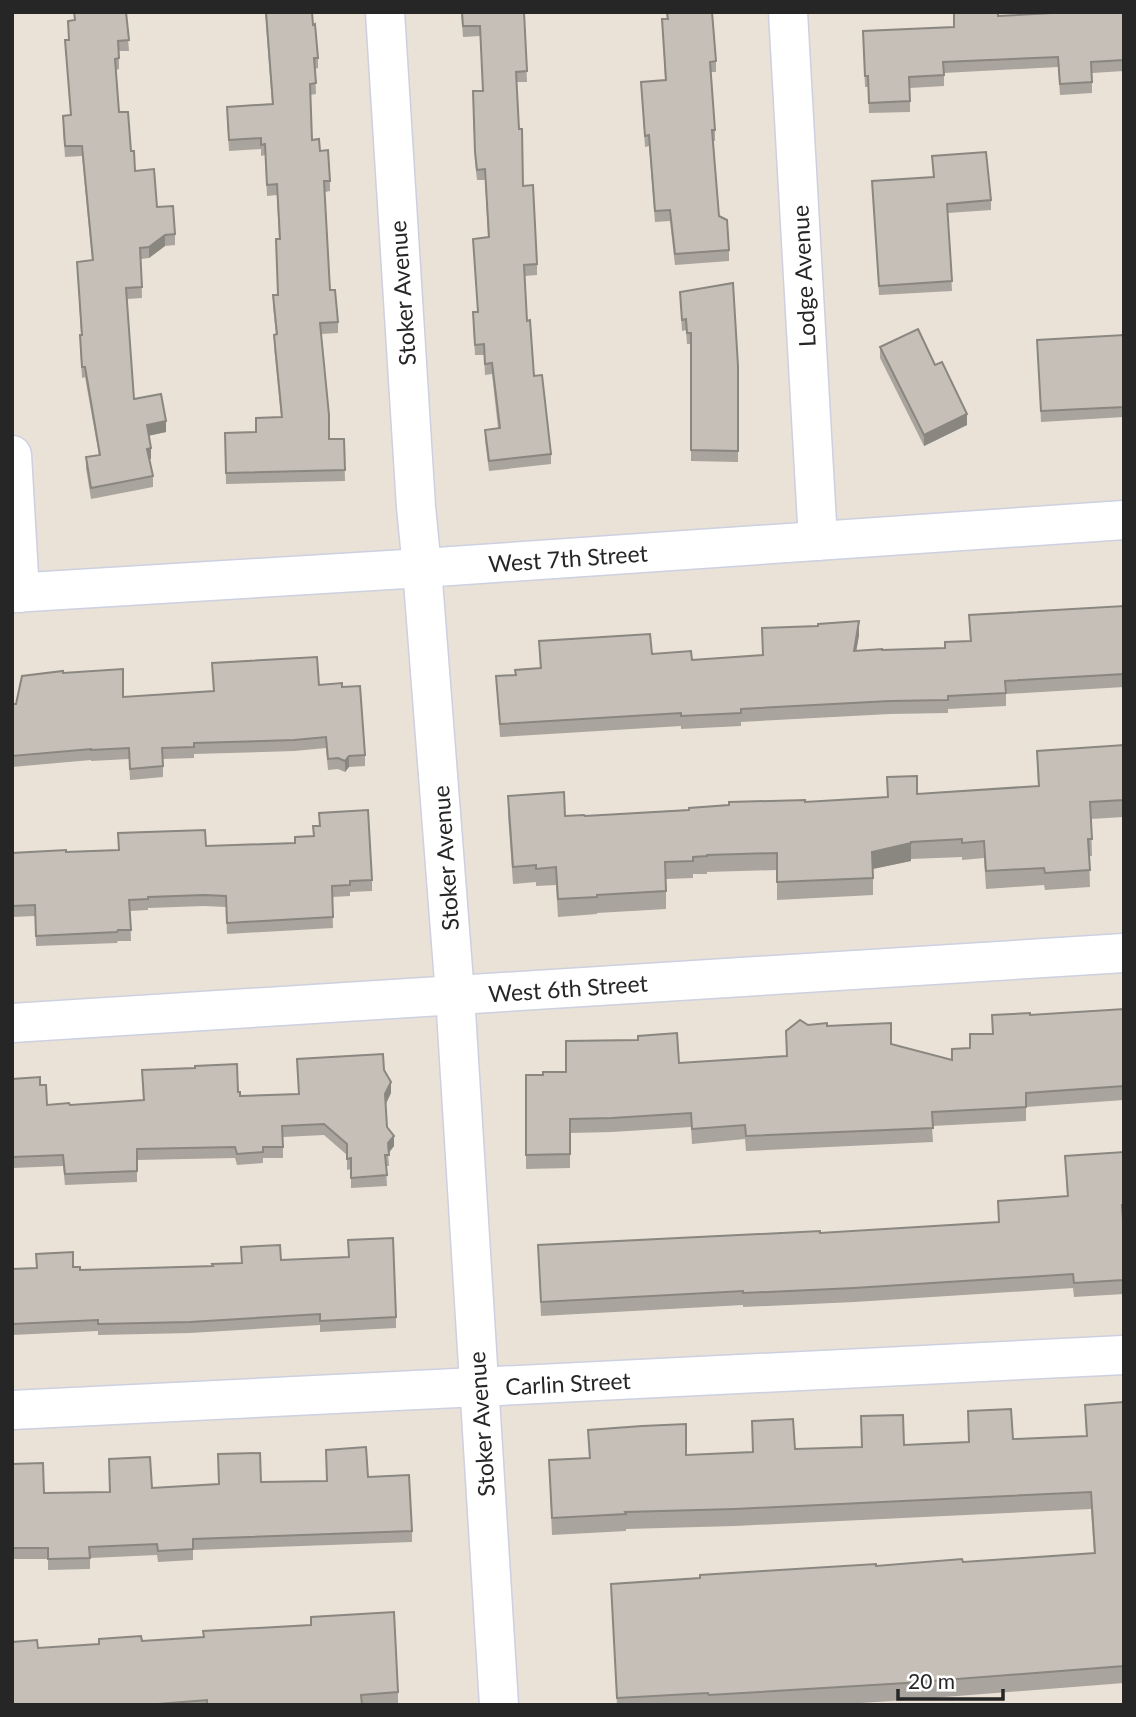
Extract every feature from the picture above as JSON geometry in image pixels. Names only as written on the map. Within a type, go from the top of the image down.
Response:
[{"type":"street","name":"Stoker Avenue","points":[[385,12],[416,508],[455,995],[499,1705]]},
{"type":"street","name":"Lodge Avenue","points":[[788,12],[818,541]]},
{"type":"street","points":[[12,455],[16,593]]},
{"type":"street","name":"West 7th Street","points":[[16,593],[1124,520]]},
{"type":"street","name":"West 6th Street","points":[[12,1023],[1124,953]]},
{"type":"street","name":"Carlin Street","points":[[12,1410],[1124,1355]]},
{"type":"building","points":[[74,12],[126,12],[129,40],[118,41],[119,58],[115,59],[119,112],[128,112],[135,171],[154,169],[157,207],[173,206],[175,234],[165,235],[149,247],[140,248],[142,287],[126,288],[134,399],[161,394],[166,421],[147,425],[151,448],[147,449],[153,476],[91,488],[86,457],[100,455],[85,367],[82,367],[77,262],[93,260],[82,146],[65,146],[63,116],[71,115],[65,40],[69,40],[68,21],[75,20]]},
{"type":"building","points":[[266,12],[312,12],[313,25],[315,24],[318,58],[314,58],[316,83],[310,84],[312,140],[319,139],[320,151],[328,150],[330,181],[324,181],[330,290],[335,290],[338,322],[320,323],[329,439],[344,439],[345,470],[226,473],[225,433],[256,432],[256,418],[282,417],[273,295],[278,295],[276,239],[280,239],[277,184],[267,185],[265,144],[261,145],[261,138],[229,140],[227,107],[273,104]]},
{"type":"building","points":[[462,12],[524,12],[527,71],[516,72],[519,129],[522,129],[523,186],[533,185],[537,264],[524,265],[527,321],[530,320],[534,376],[542,375],[551,454],[489,461],[485,430],[500,428],[492,363],[485,364],[484,344],[475,345],[473,312],[478,312],[473,239],[489,237],[485,169],[477,170],[475,152],[473,91],[483,91],[480,26],[463,26]]},
{"type":"building","points":[[667,12],[712,12],[716,61],[710,62],[715,130],[712,130],[719,216],[727,220],[729,250],[675,254],[670,210],[655,211],[649,135],[645,136],[641,82],[666,80],[662,19],[668,19]]},
{"type":"building","points":[[998,12],[998,16],[1124,12],[1124,60],[1091,62],[1092,82],[1060,84],[1058,57],[943,62],[944,75],[909,77],[910,101],[869,103],[863,31],[954,27],[954,13]]},
{"type":"building","points":[[986,152],[991,200],[947,204],[952,281],[879,286],[872,181],[934,177],[932,156]]},
{"type":"building","points":[[733,283],[738,366],[738,451],[691,450],[691,333],[687,333],[686,319],[682,320],[680,292]]},
{"type":"building","points":[[918,329],[935,365],[942,362],[967,414],[924,435],[880,347]]},
{"type":"building","points":[[1124,335],[1124,407],[1041,411],[1037,340]]},
{"type":"building","points":[[1124,606],[1124,674],[1005,681],[1006,693],[948,696],[948,700],[890,701],[741,709],[741,713],[681,716],[681,713],[500,724],[496,676],[516,675],[515,670],[541,668],[539,641],[650,634],[652,654],[691,651],[692,660],[763,655],[762,628],[859,621],[854,651],[945,648],[945,642],[971,641],[969,615]]},
{"type":"building","points":[[317,657],[319,685],[342,683],[342,687],[360,686],[365,755],[349,756],[345,761],[338,758],[328,759],[326,737],[194,743],[194,747],[162,748],[163,766],[130,769],[129,748],[12,756],[12,704],[16,704],[22,676],[63,671],[123,669],[123,697],[214,691],[212,663]]},
{"type":"building","points":[[1124,745],[1124,800],[1090,802],[1090,870],[1045,873],[1044,868],[986,871],[984,841],[962,843],[962,839],[911,842],[872,852],[873,878],[777,882],[777,853],[707,855],[693,857],[693,861],[665,862],[666,891],[558,899],[556,867],[513,867],[508,796],[564,792],[565,816],[585,816],[689,810],[729,805],[729,802],[805,802],[888,797],[887,777],[917,776],[917,794],[1039,786],[1037,751]]},
{"type":"building","points":[[368,810],[372,880],[350,881],[350,885],[332,886],[333,917],[227,923],[226,896],[148,897],[129,900],[131,930],[36,936],[35,905],[12,906],[12,853],[119,850],[118,833],[205,830],[206,846],[295,843],[295,837],[314,836],[313,826],[320,826],[319,813]]},
{"type":"building","points":[[1124,1009],[1124,1086],[1026,1093],[1026,1107],[932,1112],[933,1128],[746,1136],[745,1125],[692,1129],[691,1113],[570,1119],[570,1154],[526,1155],[526,1075],[566,1072],[566,1041],[638,1040],[638,1036],[677,1033],[679,1063],[787,1056],[786,1031],[800,1020],[808,1025],[827,1023],[827,1026],[891,1023],[891,1044],[952,1060],[952,1049],[970,1048],[970,1034],[993,1034],[992,1015]]},
{"type":"building","points":[[383,1054],[384,1070],[391,1082],[385,1094],[387,1127],[394,1136],[388,1143],[389,1155],[385,1155],[387,1175],[351,1178],[351,1158],[347,1159],[347,1144],[324,1124],[282,1126],[283,1147],[263,1147],[263,1152],[237,1154],[235,1147],[137,1149],[137,1171],[65,1174],[63,1155],[12,1157],[12,1079],[40,1077],[40,1085],[46,1085],[47,1105],[70,1105],[144,1100],[142,1070],[237,1064],[240,1096],[299,1094],[297,1059]]},
{"type":"building","points":[[1124,1152],[1124,1280],[1074,1283],[1073,1274],[854,1288],[541,1302],[538,1245],[999,1222],[998,1201],[1068,1196],[1065,1156]]},
{"type":"building","points":[[393,1238],[396,1317],[320,1321],[320,1314],[190,1322],[98,1324],[98,1320],[12,1324],[12,1269],[37,1268],[36,1254],[73,1252],[73,1267],[80,1267],[80,1270],[213,1266],[212,1264],[242,1263],[241,1247],[280,1245],[281,1260],[349,1257],[348,1240]]},
{"type":"building","points":[[1124,1402],[1124,1666],[906,1683],[617,1698],[611,1584],[700,1578],[700,1575],[1095,1553],[1091,1492],[625,1512],[626,1514],[552,1518],[549,1460],[590,1458],[588,1430],[686,1424],[686,1455],[753,1452],[752,1421],[793,1419],[795,1449],[862,1447],[861,1416],[903,1415],[904,1445],[969,1442],[968,1411],[1011,1409],[1013,1439],[1087,1436],[1085,1405]]},
{"type":"building","points":[[366,1447],[368,1477],[409,1475],[412,1531],[193,1539],[193,1549],[158,1551],[157,1544],[89,1547],[90,1558],[48,1559],[48,1548],[12,1548],[12,1464],[43,1463],[44,1493],[110,1492],[109,1459],[150,1457],[152,1488],[219,1484],[218,1454],[260,1453],[261,1482],[327,1481],[326,1450]]},
{"type":"building","points":[[394,1612],[398,1692],[361,1695],[362,1705],[207,1705],[207,1700],[145,1705],[12,1705],[12,1642],[37,1640],[38,1648],[99,1644],[99,1639],[141,1636],[142,1641],[204,1637],[203,1631],[311,1625],[311,1617]]}]
